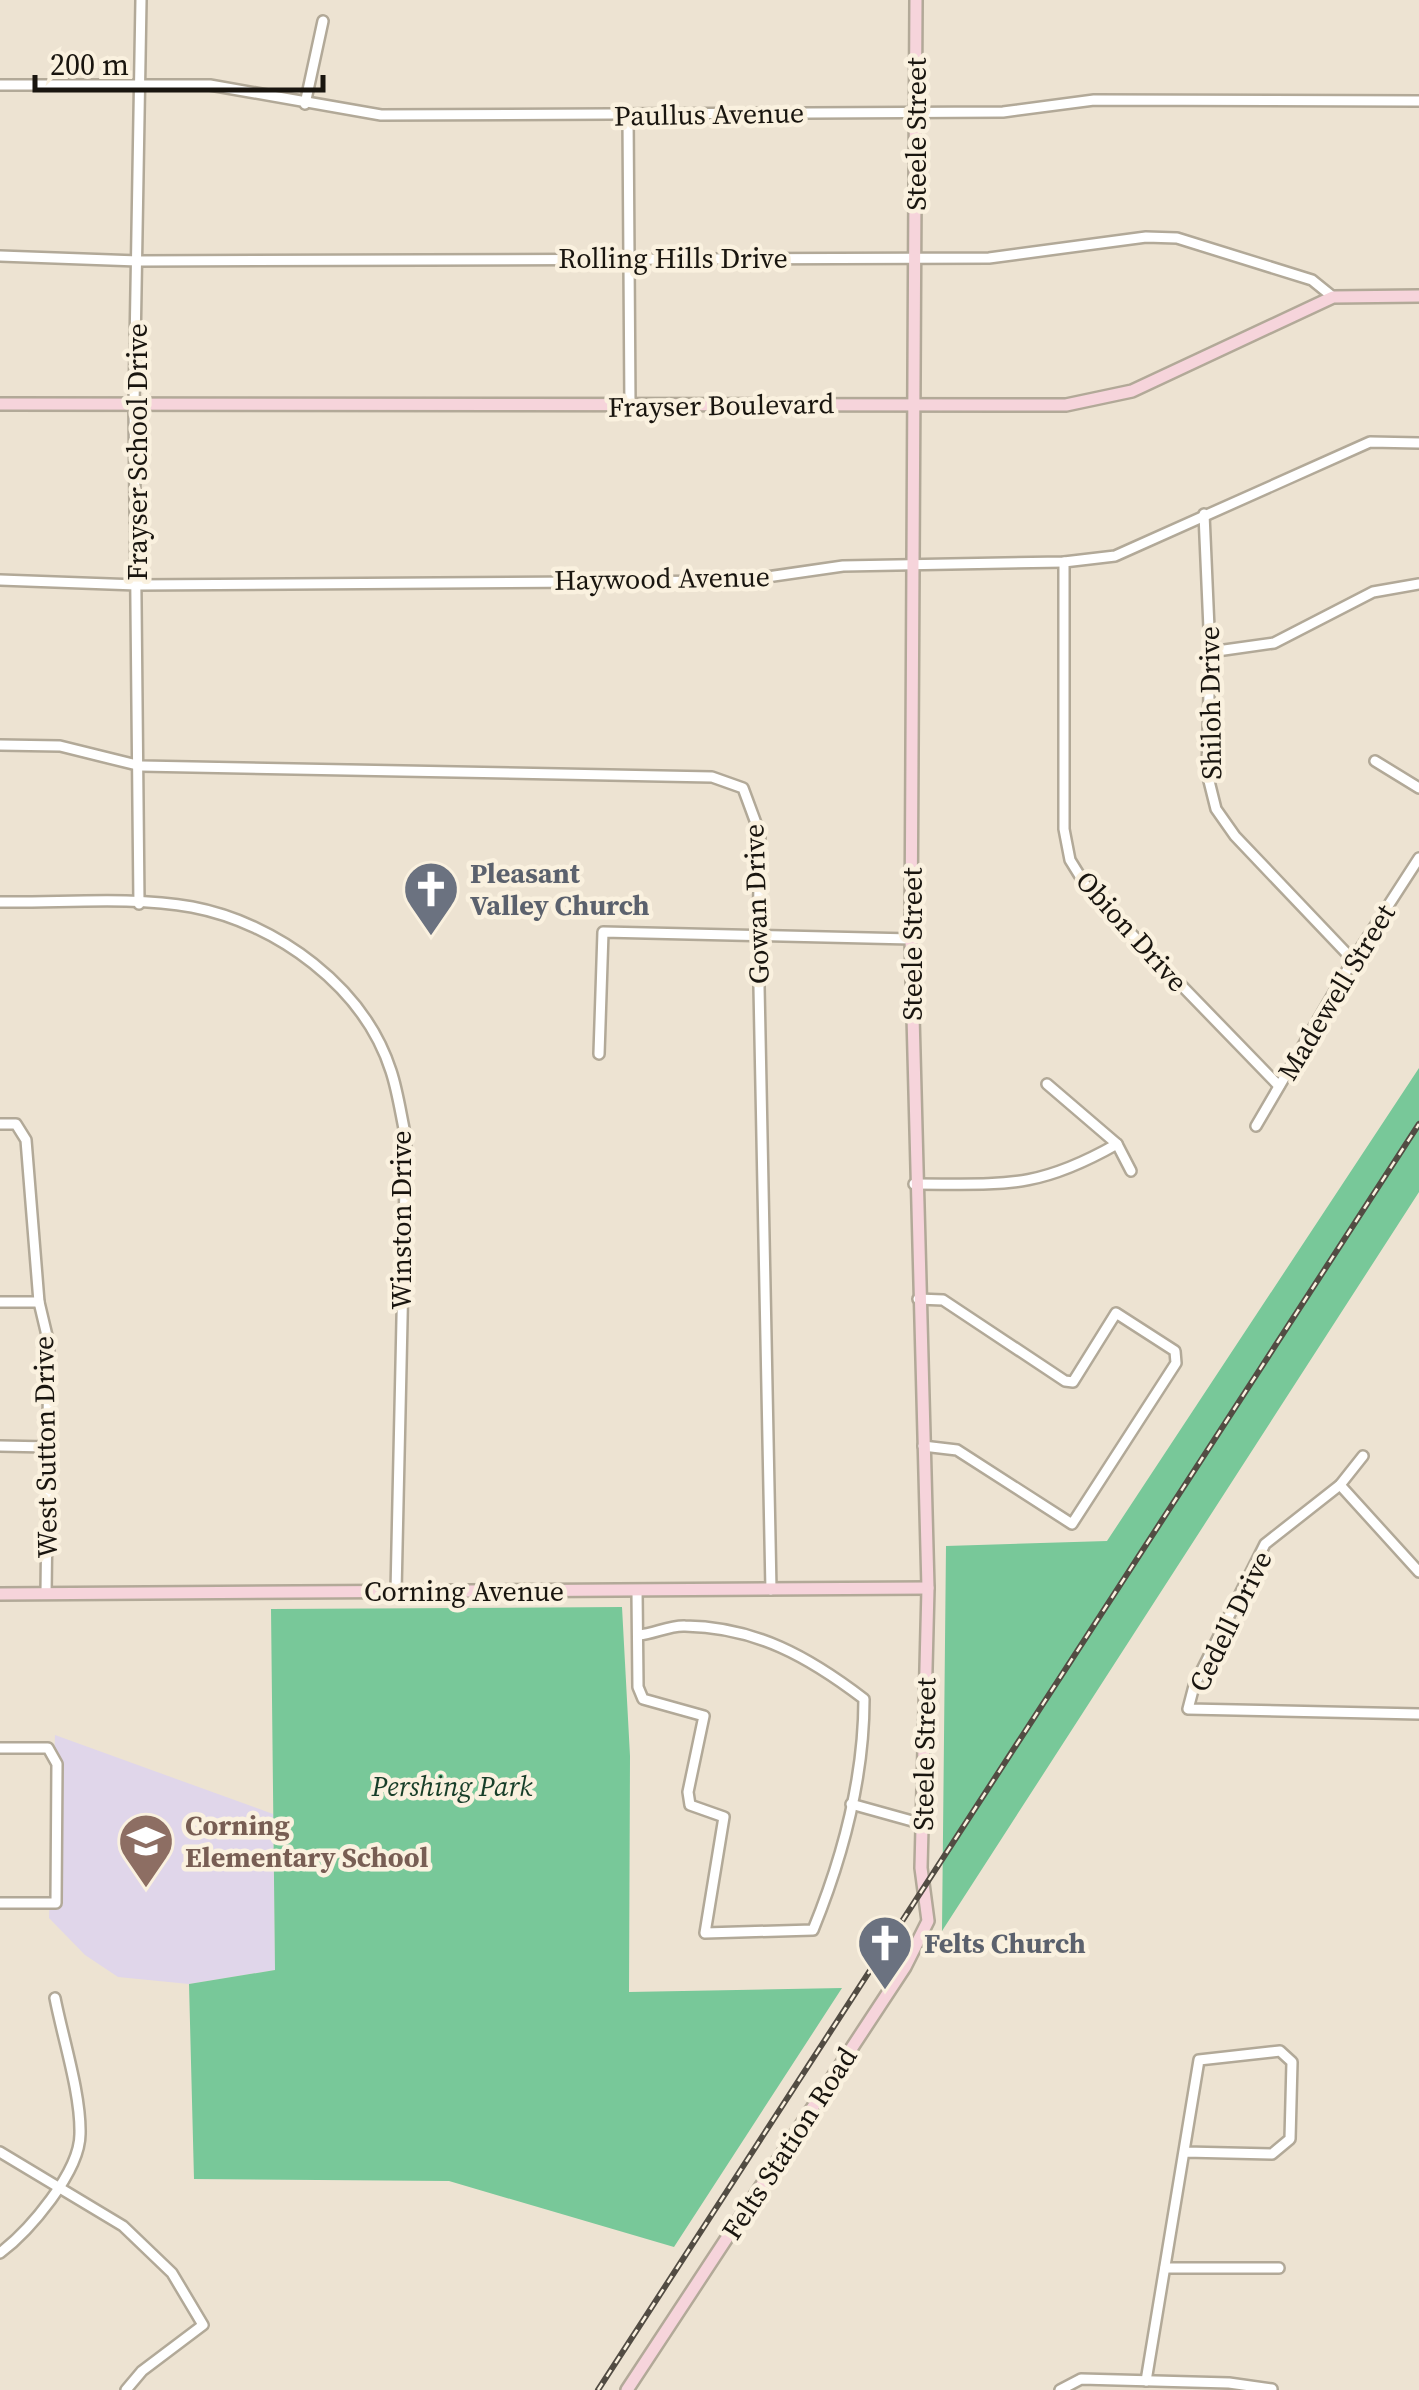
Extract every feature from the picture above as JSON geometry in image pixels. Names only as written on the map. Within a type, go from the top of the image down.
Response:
[{"type":"street","name":"Frayser School Drive","points":[[140,0],[134,405],[140,904]]},
{"type":"street","name":"Steele Street","points":[[916,0],[912,939],[914,1184],[928,1588],[925,1888]]},
{"type":"street","points":[[305,104],[323,21]]},
{"type":"street","name":"Paullus Avenue","points":[[0,85],[139,82],[210,86],[381,114],[1003,112],[1094,100],[1419,101]]},
{"type":"street","points":[[628,116],[630,407]]},
{"type":"street","name":"Rolling Hills Drive","points":[[0,256],[138,261],[989,258],[1146,236],[1178,238],[1312,280],[1333,297]]},
{"type":"street","name":"Frayser Boulevard","points":[[0,404],[1066,404],[1132,391],[1333,297],[1419,296]]},
{"type":"street","name":"Haywood Avenue","points":[[0,580],[137,585],[739,581],[843,566],[1064,562],[1115,556],[1370,442],[1419,443]]},
{"type":"street","name":"Shiloh Drive","points":[[1204,514],[1210,652],[1207,773],[1216,808],[1234,836],[1353,960]]},
{"type":"street","name":"Obion Drive","points":[[1064,562],[1064,829],[1070,860],[1088,889],[1279,1086]]},
{"type":"street","points":[[1210,652],[1274,643],[1373,592],[1419,584]]},
{"type":"street","name":"Gowan Drive","points":[[0,745],[60,746],[141,766],[712,777],[742,788],[760,834],[758,936],[772,1590]]},
{"type":"street","points":[[1375,761],[1419,788]]},
{"type":"street","name":"Madewell Street","points":[[1256,1126],[1353,960],[1419,858]]},
{"type":"street","name":"Winston Drive","points":[[0,902],[193,907],[262,931],[305,956],[352,1001],[391,1068],[406,1138],[396,1592]]},
{"type":"street","points":[[600,1054],[603,932],[912,939]]},
{"type":"street","points":[[1048,1084],[1118,1144],[1130,1171]]},
{"type":"street","name":"West Sutton Drive","points":[[0,1124],[16,1124],[26,1140],[39,1302],[49,1344],[46,1594]]},
{"type":"street","points":[[914,1184],[1024,1184],[1069,1172],[1118,1144]]},
{"type":"street","points":[[918,1299],[943,1300],[1064,1381],[1073,1382],[1116,1312],[1174,1351],[1176,1363],[1072,1524],[958,1450],[923,1446]]},
{"type":"street","points":[[0,1302],[39,1302]]},
{"type":"street","points":[[0,1446],[48,1447]]},
{"type":"street","name":"Cedell Drive","points":[[1363,1456],[1340,1485],[1265,1544],[1194,1686],[1188,1710],[1419,1714]]},
{"type":"street","points":[[1340,1485],[1419,1572]]},
{"type":"street","name":"Corning Avenue","points":[[0,1594],[928,1588]]},
{"type":"street","points":[[638,1590],[638,1688],[643,1700],[704,1716],[688,1792],[690,1805],[724,1817],[704,1933],[813,1930],[834,1880],[851,1804],[864,1699],[821,1666],[765,1637],[681,1625],[639,1635]]},
{"type":"street","points":[[0,1748],[48,1748],[57,1764],[56,1903],[0,1904]]},
{"type":"street","points":[[851,1804],[923,1824]]},
{"type":"street","name":"Felts Station Road","points":[[626,2390],[906,1966],[928,1921],[925,1888]]},
{"type":"street","points":[[0,2253],[32,2226],[60,2185],[81,2137],[55,1998]]},
{"type":"street","points":[[1146,2380],[1199,2060],[1280,2051],[1292,2062],[1290,2139],[1272,2154],[1186,2152]]},
{"type":"street","points":[[0,2152],[123,2226],[160,2261],[203,2325],[142,2371],[126,2390]]},
{"type":"street","points":[[1166,2268],[1279,2268]]},
{"type":"street","points":[[1060,2390],[1081,2379],[1272,2390]]},
{"type":"shaded area","points":[[55,1735],[273,1814],[275,1970],[189,1984],[118,1977],[85,1955],[49,1918]]},
{"type":"green space","points":[[1419,1068],[1419,1192],[942,1931],[946,1546],[1107,1541]]},
{"type":"green space","name":"Pershing Park","points":[[622,1607],[630,1756],[629,1992],[842,1988],[674,2247],[449,2181],[194,2179],[189,1984],[275,1970],[271,1609]]},
{"type":"railway","points":[[598,2390],[1419,1124]]},
{"type":"place","name":"Pleasant Valley Church","points":[[431,938]]},
{"type":"place","name":"Corning Elementary School","points":[[146,1890]]},
{"type":"place","name":"Felts Church","points":[[885,1992]]}]
